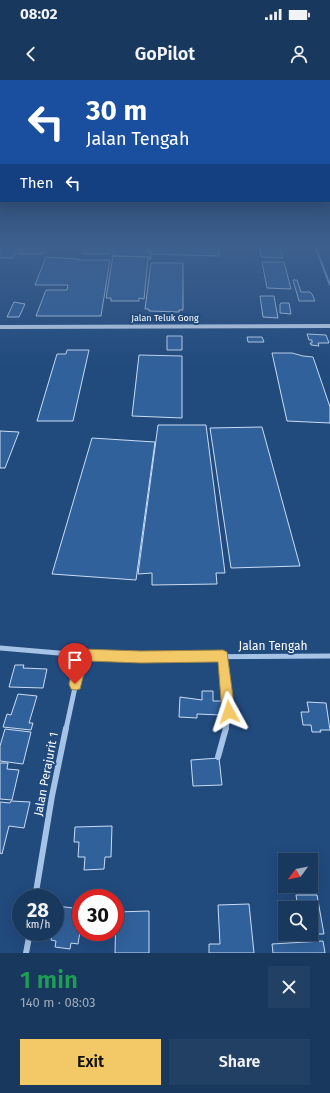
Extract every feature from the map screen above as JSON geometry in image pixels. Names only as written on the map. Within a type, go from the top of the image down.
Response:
[{"type":"street","name":"Jalan Teluk Gong","points":[[0,327],[330,326]]},
{"type":"street","name":"Jalan Tengah","points":[[0,648],[82,655],[141,657],[330,656]]},
{"type":"street","name":"Jalan Perajurit 1","points":[[36,889],[52,796],[82,655]]},
{"type":"street","points":[[218,757],[227,726],[229,712],[223,656]]},
{"type":"street","points":[[26,953],[28,941]]},
{"type":"building","points":[[68,287],[106,287],[101,316],[36,316],[46,290],[67,290]]},
{"type":"building","points":[[108,287],[145,287],[144,299],[139,298],[139,301],[111,301],[111,298],[106,298]]},
{"type":"building","points":[[148,287],[183,287],[183,310],[179,310],[179,312],[149,311],[149,309],[145,309]]},
{"type":"building","points":[[267,287],[290,287],[291,289],[267,288]]},
{"type":"building","points":[[295,287],[299,287],[301,292],[310,292],[315,301],[299,301]]},
{"type":"building","points":[[260,296],[274,296],[278,318],[263,317]]},
{"type":"building","points":[[14,302],[25,304],[19,317],[7,317]]},
{"type":"building","points":[[281,303],[289,303],[291,314],[280,313]]},
{"type":"building","points":[[307,334],[326,335],[329,343],[318,343],[319,346],[311,345],[310,343],[312,343],[312,340],[309,340]]},
{"type":"building","points":[[167,336],[182,336],[182,350],[167,350]]},
{"type":"building","points":[[247,337],[262,337],[264,342],[248,342]]},
{"type":"building","points":[[67,350],[89,350],[73,421],[37,421],[57,354],[66,354]]},
{"type":"building","points":[[272,353],[292,353],[313,357],[330,407],[330,423],[287,421]]},
{"type":"building","points":[[139,355],[182,356],[182,418],[132,416]]},
{"type":"building","points":[[158,425],[206,425],[225,573],[216,573],[217,584],[152,585],[152,573],[138,574]]},
{"type":"building","points":[[262,427],[300,566],[231,568],[210,428]]},
{"type":"building","points":[[0,431],[19,432],[5,468],[0,468]]},
{"type":"building","points":[[92,438],[155,442],[136,580],[52,574]]},
{"type":"building","points":[[15,665],[24,665],[23,668],[47,669],[43,688],[9,687]]},
{"type":"building","points":[[202,691],[213,691],[213,701],[224,701],[225,708],[220,708],[221,715],[197,714],[197,718],[179,717],[180,697],[202,700]]},
{"type":"building","points":[[18,694],[37,696],[29,723],[33,723],[31,730],[3,727],[7,714],[11,715]]},
{"type":"building","points":[[307,702],[326,703],[330,730],[312,732],[311,725],[303,725],[301,712],[309,712]]},
{"type":"building","points":[[5,729],[31,732],[23,764],[0,761],[0,746]]},
{"type":"building","points":[[219,758],[222,785],[193,786],[191,760]]},
{"type":"building","points":[[0,763],[8,763],[7,769],[19,770],[12,800],[0,799]]},
{"type":"building","points":[[11,801],[30,802],[24,828],[9,826],[2,854],[0,853],[0,802],[10,803]]},
{"type":"building","points":[[112,826],[111,857],[105,857],[104,869],[84,870],[85,857],[78,857],[79,842],[74,842],[75,827]]},
{"type":"building","points":[[296,895],[317,895],[324,934],[318,934],[318,901],[297,901]]},
{"type":"building","points":[[249,904],[254,953],[209,953],[209,944],[220,944],[218,905]]},
{"type":"building","points":[[64,907],[72,908],[72,941],[78,941],[78,944],[71,943],[70,949],[55,947],[56,941],[64,941]]},
{"type":"building","points":[[149,911],[149,953],[115,953],[115,941],[124,941],[124,912]]},
{"type":"building","points":[[323,941],[325,953],[273,953],[272,944]]},
{"type":"route","points":[[75,684],[82,655],[141,657],[223,656],[229,712]]}]
